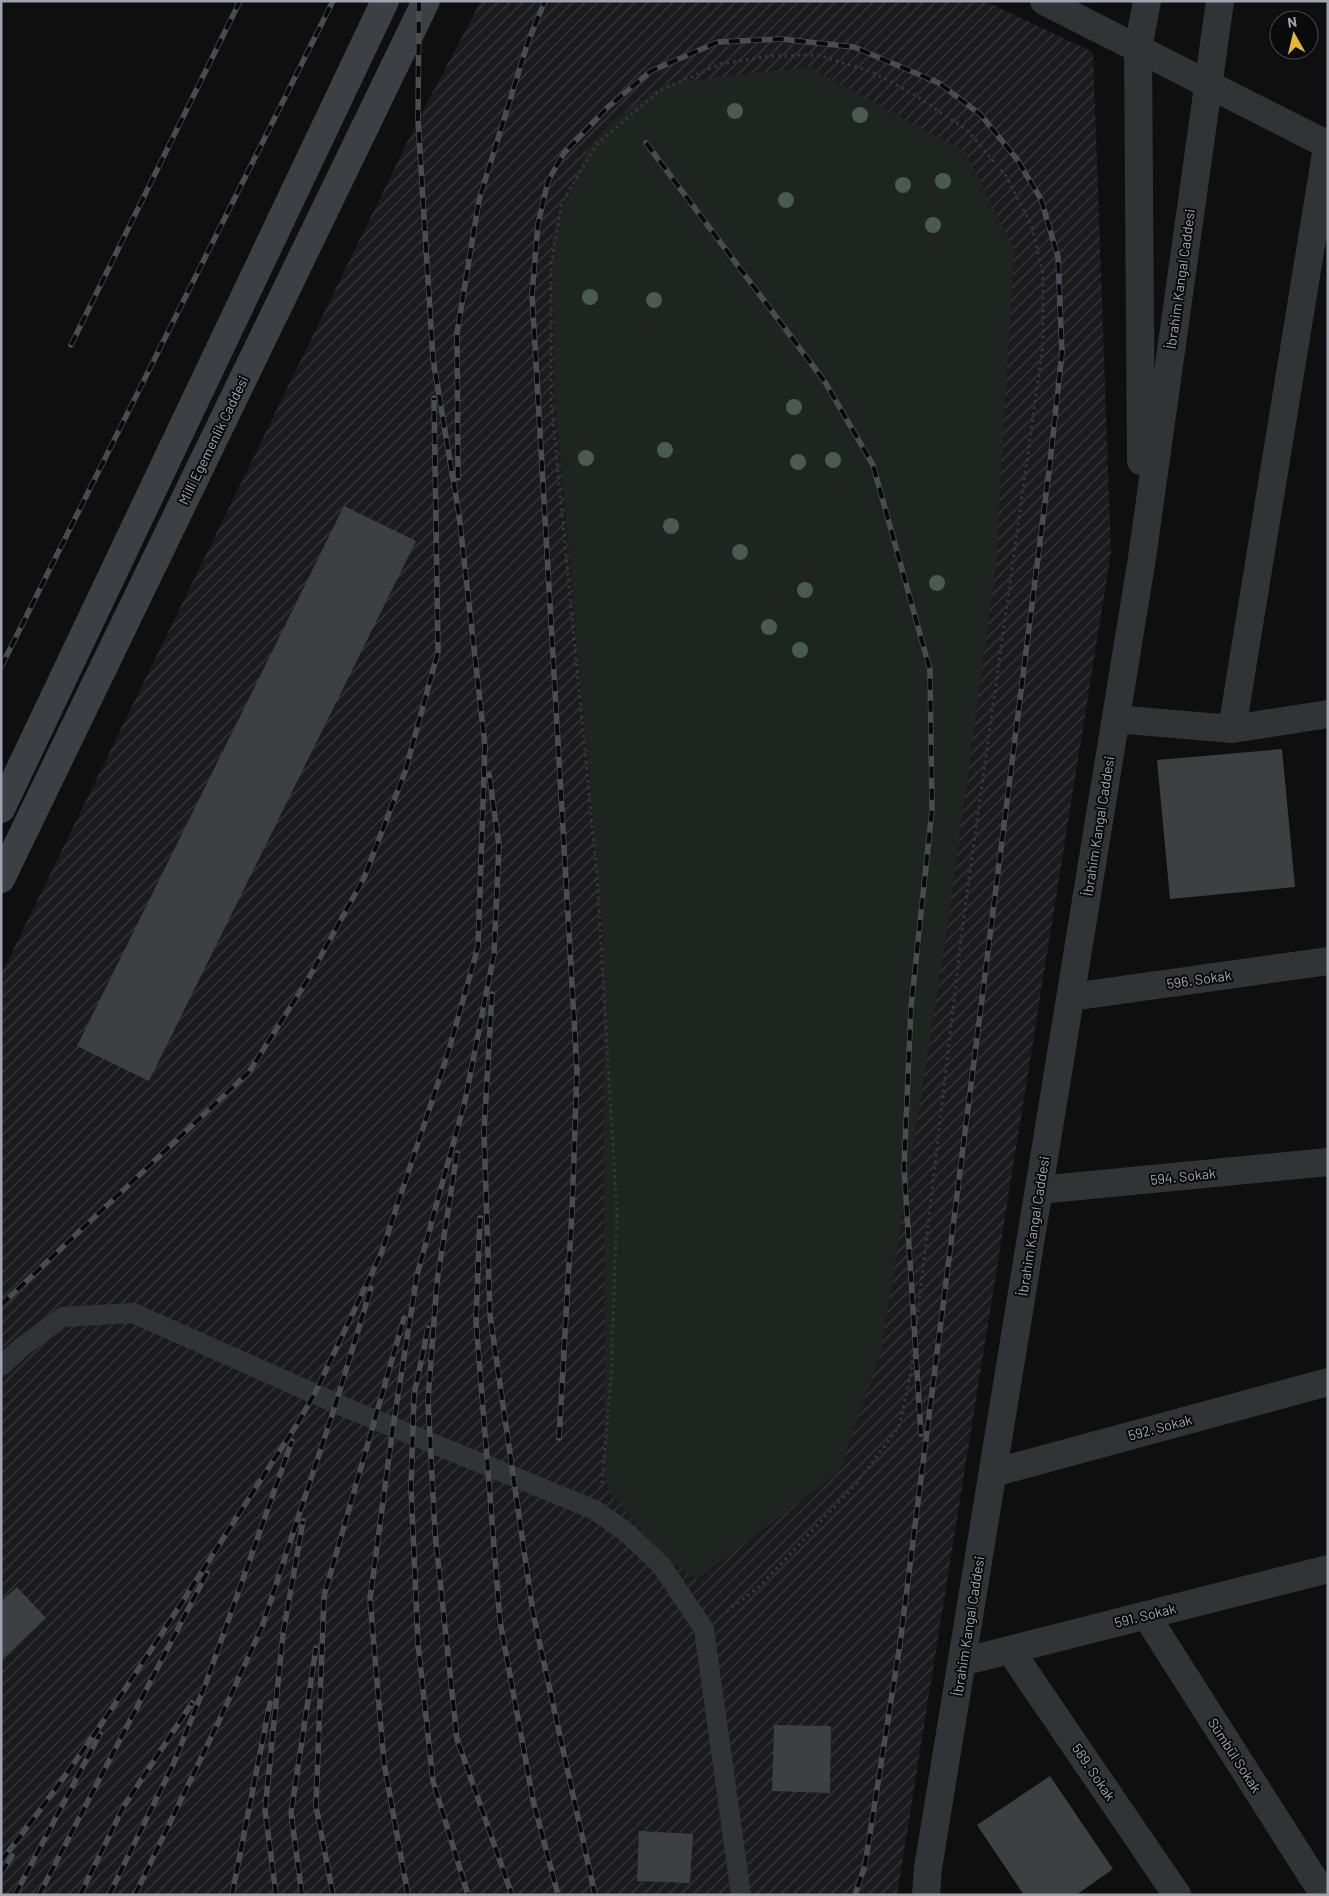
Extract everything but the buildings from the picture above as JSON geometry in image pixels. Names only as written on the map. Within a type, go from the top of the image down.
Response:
[{"type":"main road","points":[[1,810],[385,1]]},
{"type":"main road","name":"Milli Egemenlik Caddesi","points":[[1,879],[426,1]]},
{"type":"street","points":[[1044,1],[1328,144],[1232,729]]},
{"type":"street","name":"İbrahim Kangal Caddesi","points":[[1142,558],[1138,49],[1148,1]]},
{"type":"street","name":"İbrahim Kangal Caddesi","points":[[926,1895],[928,1868],[1142,558],[1220,1]]},
{"type":"street","points":[[1116,719],[1232,729],[1328,714]]},
{"type":"street","name":"596. Sokak","points":[[1071,997],[1328,961]]},
{"type":"street","name":"594. Sokak","points":[[1039,1190],[1328,1162]]},
{"type":"street","name":"592. Sokak","points":[[993,1473],[1328,1382]]},
{"type":"street","name":"591. Sokak","points":[[962,1662],[1328,1569]]},
{"type":"street","name":"Sümbül Sokak","points":[[1146,1615],[1324,1895]]},
{"type":"street","name":"589. Sokak","points":[[1010,1650],[1178,1895]]},
{"type":"lane","points":[[1,1366],[23,1346],[63,1317],[133,1313],[348,1409],[595,1510],[626,1532],[660,1565],[704,1629],[741,1895]]},
{"type":"path","points":[[595,1510],[604,1473],[611,1377],[617,1214],[597,877],[551,400],[551,264],[562,202],[597,144],[659,91],[721,64],[769,56],[818,55],[872,72],[912,93],[967,130],[1006,177],[1032,227],[1042,274],[1043,345],[963,922],[911,1373],[899,1427],[855,1485],[760,1586],[704,1629]]},
{"type":"shaded area","points":[[481,1],[985,1],[1093,52],[1111,552],[897,1895],[1,1895],[1,975],[418,120]]},
{"type":"shaded area","points":[[809,67],[966,153],[1014,249],[996,565],[948,923],[881,1353],[839,1472],[697,1579],[664,1559],[611,1493],[605,1480],[603,934],[555,396],[552,235],[587,149],[612,121],[664,84]]},
{"type":"railway","points":[[71,345],[240,1]]},
{"type":"railway","points":[[1,667],[333,1]]},
{"type":"railway","points":[[1,1861],[41,1809],[117,1701],[298,1423],[315,1393],[381,1254],[448,1053],[478,947],[485,746],[459,515],[433,359],[418,120],[419,1]]},
{"type":"railway","points":[[458,478],[457,333],[479,200],[528,42],[545,1]]},
{"type":"railway","points":[[559,1438],[572,1212],[577,1071],[532,294],[538,224],[548,181],[564,153],[608,107],[651,71],[718,42],[781,39],[854,47],[939,83],[981,115],[1016,158],[1041,199],[1058,257],[1062,353],[1050,463],[900,1644],[865,1865],[855,1895]]},
{"type":"railway","points":[[646,143],[825,382],[873,465],[930,670],[932,810],[911,1007],[904,1168],[921,1434]]},
{"type":"railway","points":[[1,1305],[249,1072],[307,981],[364,878],[405,772],[438,652],[434,398]]},
{"type":"railway","points":[[408,1895],[384,1763],[370,1599],[393,1427],[417,1275],[465,1101],[494,954],[499,845],[489,774]]},
{"type":"railway","points":[[492,994],[484,1131],[490,1315],[533,1613],[595,1895]]},
{"type":"railway","points":[[457,1153],[437,1282],[428,1400],[435,1533],[457,1739],[512,1895]]},
{"type":"railway","points":[[480,1218],[476,1321],[500,1621],[533,1800],[558,1895]]},
{"type":"railway","points":[[135,1895],[262,1627],[336,1403],[371,1288]]},
{"type":"railway","points":[[333,1895],[316,1806],[324,1596],[404,1318]]},
{"type":"railway","points":[[428,1328],[414,1395],[411,1487],[418,1644],[433,1781],[468,1895]]},
{"type":"railway","points":[[109,1895],[173,1765],[206,1683],[292,1441]]},
{"type":"railway","points":[[276,1895],[265,1810],[283,1634],[303,1521]]},
{"type":"railway","points":[[39,1895],[207,1573]]},
{"type":"railway","points":[[302,1895],[291,1813],[316,1648]]},
{"type":"railway","points":[[80,1895],[124,1806],[192,1703]]},
{"type":"railway","points":[[232,1895],[270,1703]]},
{"type":"railway","points":[[15,1895],[100,1734]]},
{"type":"railway","points":[[1,1873],[12,1856]]}]
